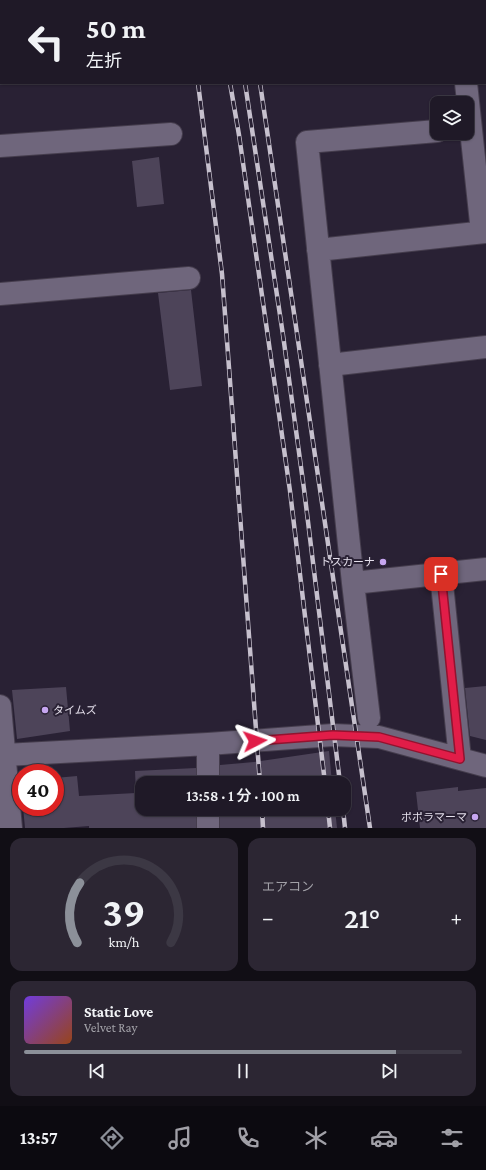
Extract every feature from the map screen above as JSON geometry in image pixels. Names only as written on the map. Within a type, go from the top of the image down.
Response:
[{"type":"street","points":[[318,250],[484,232],[475,127],[466,84]]},
{"type":"street","points":[[369,718],[353,583],[307,142],[430,132]]},
{"type":"street","points":[[0,146],[171,134]]},
{"type":"street","points":[[0,294],[189,278]]},
{"type":"street","points":[[330,365],[486,347]]},
{"type":"street","points":[[353,583],[486,569]]},
{"type":"street","points":[[441,574],[460,759]]},
{"type":"street","points":[[0,706],[3,756],[11,828]]},
{"type":"street","points":[[3,756],[333,735],[379,737],[486,766]]},
{"type":"street","points":[[208,744],[208,776]]},
{"type":"street","points":[[208,816],[208,828]]},
{"type":"building","points":[[159,157],[164,204],[137,207],[132,161]]},
{"type":"building","points":[[191,290],[202,386],[170,390],[158,293]]},
{"type":"building","points":[[486,686],[486,740],[470,736],[465,688]]},
{"type":"building","points":[[66,687],[70,731],[17,739],[12,690]]},
{"type":"building","points":[[329,751],[331,776],[220,776],[220,765],[254,762]]},
{"type":"building","points":[[196,768],[196,776],[135,776],[135,771]]},
{"type":"building","points":[[77,776],[79,796],[135,793],[135,816],[196,816],[196,828],[89,828],[89,826],[64,828],[25,828],[24,816],[64,816],[64,777]]},
{"type":"building","points":[[458,787],[458,791],[486,788],[486,828],[420,828],[416,792]]},
{"type":"building","points":[[220,816],[336,816],[337,828],[220,828]]},
{"type":"railway","points":[[198,84],[222,274],[259,776]]},
{"type":"railway","points":[[230,84],[239,135],[290,491],[324,776]]},
{"type":"railway","points":[[245,84],[283,335],[304,489],[339,776]]},
{"type":"railway","points":[[260,84],[370,828]]},
{"type":"railway","points":[[262,816],[263,828]]},
{"type":"railway","points":[[329,816],[330,828]]},
{"type":"railway","points":[[344,816],[345,828]]},
{"type":"place","name":"トスカーナ","points":[[383,562]]},
{"type":"place","name":"タイムズ","points":[[45,710]]},
{"type":"place","name":"ポポラマーマ","points":[[475,817]]},
{"type":"route","points":[[255,741],[333,735],[379,737],[460,759],[441,574]]}]
